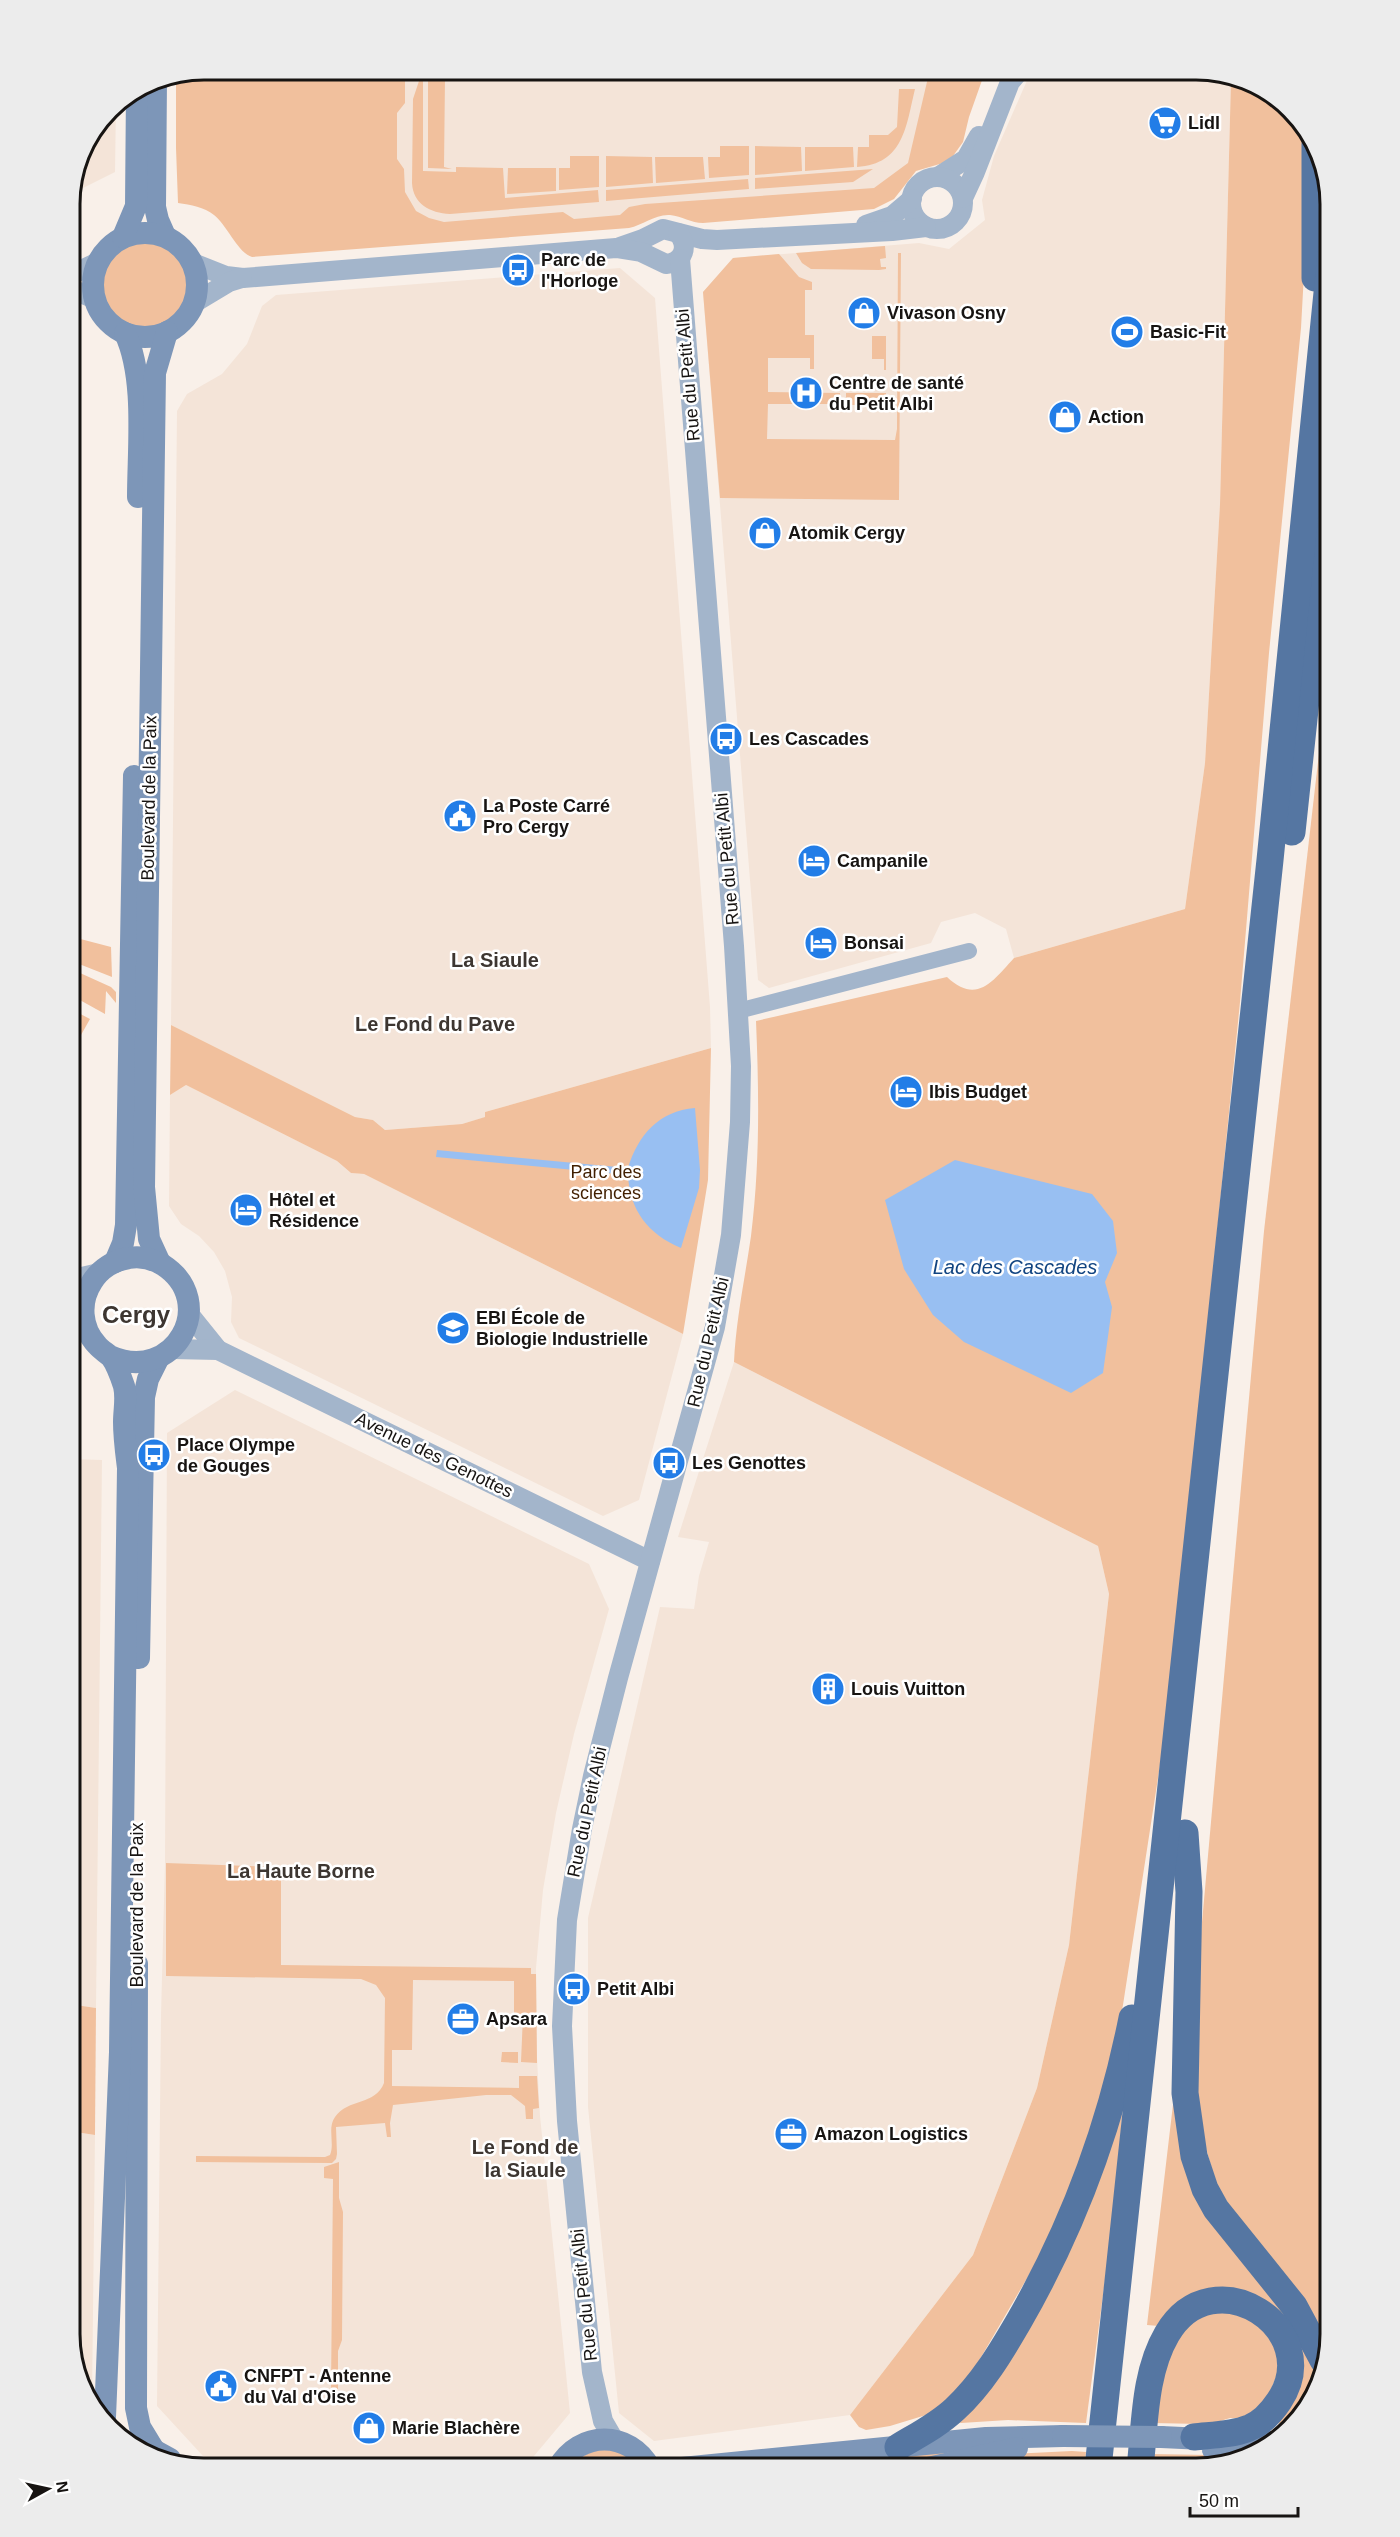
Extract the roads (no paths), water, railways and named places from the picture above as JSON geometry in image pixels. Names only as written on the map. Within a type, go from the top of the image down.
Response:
[{"type":"highway","points":[[1314,166],[1316,260],[1309,357],[1317,386]]},
{"type":"highway","points":[[1117,2458],[1142,2248],[1177,1826],[1320,358]]},
{"type":"highway","points":[[1099,2458],[1177,1826],[1320,562]]},
{"type":"highway","points":[[1177,1826],[1189,1892],[1185,2093],[1194,2156],[1205,2189],[1216,2209],[1294,2306],[1319,2352]]},
{"type":"highway","points":[[898,2447],[938,2423],[956,2409],[998,2357],[1034,2296],[1074,2208],[1102,2134],[1122,2066],[1152,1887],[1177,1826]]},
{"type":"highway","points":[[1141,2458],[1150,2384],[1167,2333],[1186,2313],[1208,2302],[1221,2300],[1249,2304],[1269,2317],[1282,2337],[1290,2362],[1290,2374],[1284,2393],[1271,2412],[1250,2428],[1238,2432],[1194,2437]]},
{"type":"main road","points":[[156,89],[155,207],[165,236]]},
{"type":"main road","points":[[123,237],[136,206],[137,99]]},
{"type":"main road","points":[[147,232],[165,236],[180,245],[193,263],[197,283],[194,303],[183,320],[166,332],[146,337],[125,333],[106,320],[95,299],[93,277],[98,262],[111,244],[123,237],[147,232]]},
{"type":"main road","name":"Boulevard de la Paix","points":[[160,1263],[149,1239],[144,1187],[155,373],[166,332]]},
{"type":"main road","name":"Boulevard de la Paix","points":[[107,1267],[123,1243],[126,1225],[138,523],[137,375],[125,333]]},
{"type":"main road","points":[[80,1305],[90,1284],[107,1267],[135,1257],[160,1263],[173,1272],[182,1285],[189,1314],[182,1336],[165,1354],[134,1363],[110,1356],[92,1340],[80,1316]]},
{"type":"main road","name":"Boulevard de la Paix","points":[[157,2448],[140,2427],[136,2408],[138,1719],[144,1397],[148,1379],[165,1354]]},
{"type":"main road","name":"Boulevard de la Paix","points":[[105,2409],[120,2062],[128,1468],[124,1443],[125,1389],[110,1356]]},
{"type":"main road","points":[[1160,2442],[1194,2437],[1257,2441]]},
{"type":"main road","points":[[789,2458],[986,2438],[1160,2442],[1226,2454]]},
{"type":"main road","points":[[567,2457],[586,2442],[598,2439],[614,2440],[633,2448],[644,2457]]},
{"type":"main road","points":[[973,2458],[1063,2441]]},
{"type":"street","points":[[828,233],[885,219],[912,199],[921,183],[938,177],[960,163],[970,153],[1000,80]]},
{"type":"street","points":[[193,263],[226,276],[243,278],[616,248],[671,253],[702,239],[892,231],[926,226],[939,229],[952,225],[961,213],[963,198],[1012,80]]},
{"type":"street","points":[[938,177],[954,183],[963,198]]},
{"type":"street","points":[[912,199],[914,213],[926,226]]},
{"type":"street","points":[[616,248],[654,234],[649,246],[671,253]]},
{"type":"street","name":"Rue du Petit Albi","points":[[586,2442],[592,2428],[592,2372],[562,2026],[567,1920],[593,1776],[715,1327],[731,1235],[739,1152],[741,1066],[738,1011],[682,298],[676,284],[671,253]]},
{"type":"street","points":[[80,271],[98,262]]},
{"type":"street","points":[[194,303],[230,282],[243,278]]},
{"type":"street","points":[[80,293],[95,299]]},
{"type":"street","points":[[738,1011],[969,951]]},
{"type":"street","points":[[80,1276],[107,1267]]},
{"type":"street","name":"Avenue des Genottes","points":[[189,1314],[218,1350],[650,1561]]},
{"type":"street","name":"Avenue des Genottes","points":[[165,1354],[218,1350]]},
{"type":"street","name":"Rue du Petit Albi","points":[[592,2372],[603,2421],[614,2440]]},
{"type":"water","points":[[695,1108],[700,1170],[699,1188],[681,1248],[659,1236],[643,1220],[632,1200],[628,1175],[436,1157],[437,1150],[628,1168],[638,1145],[652,1127],[671,1114]]},
{"type":"water","name":"Lac des Cascades","points":[[955,1160],[1092,1194],[1113,1221],[1117,1253],[1105,1282],[1112,1307],[1103,1373],[1071,1393],[964,1342],[933,1315],[904,1269],[885,1200]]},
{"type":"place","name":"Lidl","points":[[1165,123]]},
{"type":"place","name":"Parc de l'Horloge","points":[[518,270]]},
{"type":"place","name":"Vivason Osny","points":[[864,313]]},
{"type":"place","name":"Basic-Fit","points":[[1127,332]]},
{"type":"place","name":"Centre de santé du Petit Albi","points":[[806,393]]},
{"type":"place","name":"Action","points":[[1065,417]]},
{"type":"place","name":"Atomik Cergy","points":[[765,533]]},
{"type":"place","name":"Les Cascades","points":[[726,739]]},
{"type":"place","name":"La Poste Carré Pro Cergy","points":[[460,816]]},
{"type":"place","name":"Campanile","points":[[814,861]]},
{"type":"place","name":"Bonsai","points":[[821,943]]},
{"type":"place","name":"Ibis Budget","points":[[906,1092]]},
{"type":"place","name":"Hôtel et Résidence","points":[[246,1210]]},
{"type":"place","name":"EBI École de Biologie Industrielle","points":[[453,1328]]},
{"type":"place","name":"Place Olympe de Gouges","points":[[154,1455]]},
{"type":"place","name":"Les Genottes","points":[[669,1463]]},
{"type":"place","name":"Louis Vuitton","points":[[828,1689]]},
{"type":"place","name":"Petit Albi","points":[[574,1989]]},
{"type":"place","name":"Apsara","points":[[463,2019]]},
{"type":"place","name":"Amazon Logistics","points":[[791,2134]]},
{"type":"place","name":"CNFPT - Antenne du Val d'Oise","points":[[221,2386]]},
{"type":"place","name":"Marie Blachère","points":[[369,2428]]},
{"type":"district","name":"La Siaule","points":[[495,960]]},
{"type":"district","name":"Le Fond du Pave","points":[[435,1024]]},
{"type":"district","name":"Cergy","points":[[136,1315]]},
{"type":"district","name":"La Haute Borne","points":[[301,1871]]},
{"type":"district","name":"Le Fond de la Siaule","points":[[525,2158]]},
{"type":"park label","name":"Parc des sciences","points":[[606,1182]]}]
